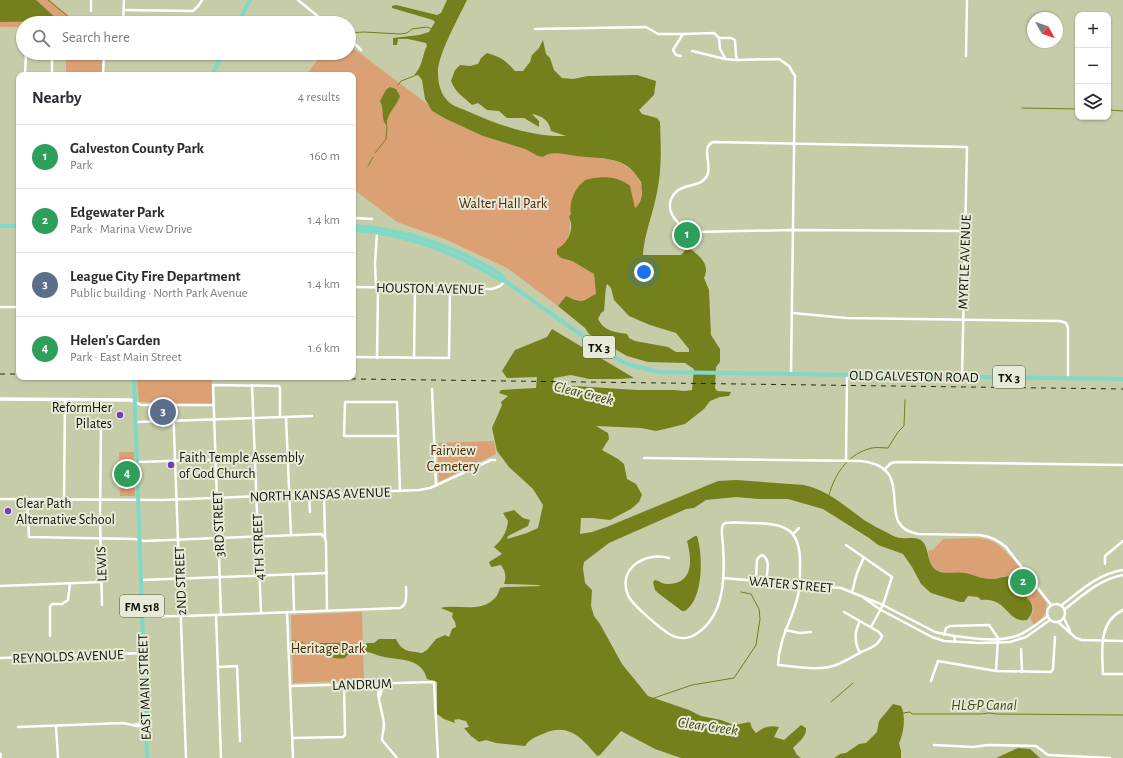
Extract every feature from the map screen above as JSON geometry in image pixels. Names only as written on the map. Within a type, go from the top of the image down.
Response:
[{"type":"main road","points":[[242,16],[250,0]]},
{"type":"main road","points":[[214,72],[220,60]]},
{"type":"main road","points":[[0,226],[16,226]]},
{"type":"main road","name":"TX 3","points":[[356,226],[378,230],[416,240],[472,263],[505,281]]},
{"type":"main road","name":"TX 3","points":[[356,230],[378,230]]},
{"type":"main road","name":"OLD GALVESTON ROAD","points":[[505,281],[610,355],[627,364],[659,372],[847,374],[1123,380]]},
{"type":"main road","name":"EAST MAIN STREET","points":[[134,380],[147,758]]},
{"type":"street","points":[[86,0],[91,0],[91,12]]},
{"type":"street","points":[[124,0],[124,16]]},
{"type":"street","points":[[124,10],[192,12],[200,5],[202,0]]},
{"type":"street","points":[[298,0],[317,16]]},
{"type":"street","points":[[966,56],[967,0]]},
{"type":"street","points":[[535,29],[646,27],[658,34],[714,33],[719,38],[720,49],[726,59]]},
{"type":"street","points":[[681,56],[676,55],[673,50],[683,34]]},
{"type":"street","points":[[719,38],[731,38],[735,40],[737,60]]},
{"type":"street","points":[[356,45],[361,50]]},
{"type":"street","points":[[692,51],[726,59],[779,59],[789,66],[795,76],[791,374]]},
{"type":"street","points":[[25,72],[26,60]]},
{"type":"street","points":[[52,60],[52,72]]},
{"type":"street","points":[[104,60],[104,72]]},
{"type":"street","points":[[795,145],[711,143],[707,149],[709,168],[706,177],[699,184],[677,191],[672,197],[670,205],[672,214],[677,222],[684,228],[693,232],[794,230],[965,231]]},
{"type":"street","name":"MYRTLE AVENUE","points":[[795,145],[966,148],[962,377]]},
{"type":"street","points":[[356,218],[372,219]]},
{"type":"street","points":[[377,358],[378,290],[376,287],[375,264],[378,230]]},
{"type":"street","name":"HOUSTON AVENUE","points":[[356,287],[492,289],[500,286],[505,281]]},
{"type":"street","points":[[414,358],[415,288]]},
{"type":"street","points":[[356,357],[449,358],[450,288]]},
{"type":"street","points":[[0,307],[16,307]]},
{"type":"street","points":[[793,313],[846,318],[1060,321],[1066,323],[1068,328],[1068,378]]},
{"type":"street","points":[[846,461],[847,374]]},
{"type":"street","name":"3RD STREET","points":[[221,615],[213,385],[252,385]]},
{"type":"street","points":[[252,385],[279,386],[280,417]]},
{"type":"street","name":"4TH STREET","points":[[252,385],[261,613]]},
{"type":"street","points":[[432,389],[436,485]]},
{"type":"street","points":[[0,399],[131,400],[141,405],[213,405]]},
{"type":"street","points":[[64,499],[65,400]]},
{"type":"street","points":[[398,436],[344,436],[345,402],[397,402],[400,491]]},
{"type":"street","name":"2ND STREET","points":[[174,405],[186,758]]},
{"type":"street","points":[[136,422],[312,416]]},
{"type":"street","points":[[286,417],[291,535]]},
{"type":"street","name":"LEWIS","points":[[101,426],[100,538],[102,605]]},
{"type":"street","points":[[138,462],[288,457]]},
{"type":"street","points":[[644,458],[846,461],[869,462],[876,464],[884,470],[894,484],[895,515],[899,523],[904,528],[910,532],[918,534],[979,535],[997,540],[1006,547],[1051,605]]},
{"type":"street","name":"NORTH KANSAS AVENUE","points":[[0,499],[177,500],[422,490],[491,460],[495,460]]},
{"type":"street","points":[[884,470],[891,463],[897,462],[1123,465]]},
{"type":"street","points":[[324,494],[327,611]]},
{"type":"street","points":[[309,495],[310,512]]},
{"type":"street","points":[[27,499],[29,537],[100,538],[144,541],[318,534],[324,537]]},
{"type":"street","points":[[669,558],[652,556],[636,564],[629,572],[626,589],[629,598],[634,604],[665,631],[674,636],[685,638],[692,636],[703,629],[716,611],[721,597],[724,578],[722,529],[723,525],[727,523],[768,523],[779,526],[793,534],[799,544],[800,584],[796,605],[785,630],[780,647],[778,664],[827,667],[838,664],[881,640],[882,636],[879,632],[844,612]]},
{"type":"street","points":[[793,534],[799,528]]},
{"type":"street","points":[[1105,564],[1105,556],[1123,541]]},
{"type":"street","points":[[846,545],[892,577],[881,610],[871,627]]},
{"type":"street","points":[[756,580],[757,560],[759,556],[762,555],[766,557],[768,561],[766,581]]},
{"type":"street","points":[[852,592],[857,573],[864,557]]},
{"type":"street","points":[[1062,605],[1081,590],[1104,576],[1123,570]]},
{"type":"street","points":[[141,580],[327,573]]},
{"type":"street","points":[[293,575],[294,612]]},
{"type":"street","points":[[1065,609],[1102,582],[1110,578],[1123,576]]},
{"type":"street","name":"WATER STREET","points":[[724,578],[832,587],[852,592],[883,605],[928,629],[944,635],[1005,638],[1020,634],[1048,616]]},
{"type":"street","points":[[0,586],[102,582]]},
{"type":"street","points":[[50,636],[50,607],[52,604],[62,604],[68,600],[70,583]]},
{"type":"street","points":[[142,617],[400,608],[404,606],[406,602],[406,587]]},
{"type":"street","points":[[1081,590],[1084,594]]},
{"type":"street","name":"WATER STREET","points":[[858,594],[881,610],[932,637],[944,641],[1010,642],[1026,637],[1050,620]]},
{"type":"street","points":[[1058,622],[1064,618],[1066,614],[1062,605],[1057,603],[1051,605],[1047,610],[1050,620],[1058,622],[1076,638],[1082,640],[1123,641]]},
{"type":"street","points":[[1123,610],[1113,616],[1109,621],[1103,635],[1103,674],[1123,674]]},
{"type":"street","points":[[288,612],[293,758]]},
{"type":"street","points":[[216,615],[221,758]]},
{"type":"street","points":[[1064,618],[1070,632]]},
{"type":"street","points":[[860,621],[857,627],[855,640],[860,653]]},
{"type":"street","points":[[944,635],[946,628],[950,626],[987,624],[992,628],[998,638],[999,643],[996,671]]},
{"type":"street","points":[[785,630],[800,633],[811,632]]},
{"type":"street","points":[[954,636],[954,642]]},
{"type":"street","points":[[932,681],[938,661],[996,671],[1051,672],[1053,671],[1055,637]]},
{"type":"street","points":[[1021,650],[1022,672]]},
{"type":"street","name":"REYNOLDS AVENUE","points":[[0,658],[143,653]]},
{"type":"street","points":[[218,667],[237,666],[240,741]]},
{"type":"street","name":"LANDRUM","points":[[290,686],[434,682],[438,758]]},
{"type":"street","points":[[380,684],[382,689],[379,696],[384,724],[382,740],[397,758]]},
{"type":"street","points":[[292,738],[345,735],[344,685]]},
{"type":"street","points":[[18,727],[123,723],[137,726],[146,724]]},
{"type":"street","points":[[56,726],[58,758]]},
{"type":"street","points":[[934,745],[1036,746],[1048,755],[1110,758]]},
{"type":"green space","points":[[0,0],[50,0],[69,16],[16,16],[16,27],[0,27]]},
{"type":"green space","name":"Walter Hall Park","points":[[356,50],[430,106],[432,111],[483,136],[525,149],[538,156],[559,153],[603,158],[618,162],[632,171],[640,181],[642,189],[637,207],[634,208],[632,194],[627,184],[618,179],[604,178],[571,214],[569,236],[566,243],[562,246],[567,260],[572,261],[594,274],[596,295],[588,299],[581,300],[566,296],[558,306],[507,268],[445,239],[397,222],[356,191],[356,72],[308,72],[318,60],[356,60]]},
{"type":"green space","points":[[66,60],[102,60],[102,72],[66,72]]},
{"type":"green space","points":[[137,380],[212,380],[212,404],[139,402]]},
{"type":"green space","name":"Fairview Cemetery","points":[[494,441],[496,454],[439,482],[437,443]]},
{"type":"green space","points":[[119,452],[134,452],[135,496],[120,496]]},
{"type":"green space","points":[[981,538],[993,542],[1002,548],[1045,601],[1047,608],[1040,620],[1034,625],[1030,618],[1034,609],[1033,605],[1023,594],[1014,578],[1004,576],[993,579],[982,578],[964,573],[950,574],[937,570],[930,564],[928,551],[934,549],[943,539]]},
{"type":"green space","name":"Heritage Park","points":[[362,612],[364,680],[293,683],[291,615]]},
{"type":"water","points":[[0,0],[36,0],[54,16],[16,16],[16,22],[0,22]]},
{"type":"water","name":"Clear Creek","points":[[447,0],[467,0],[449,36],[441,57],[438,76],[442,93],[453,105],[515,129],[553,136],[566,136],[551,131],[547,121],[536,115],[532,114],[539,121],[539,127],[524,118],[507,118],[499,111],[487,110],[478,103],[472,105],[458,92],[451,81],[455,70],[460,65],[470,66],[478,64],[481,58],[487,53],[502,59],[515,71],[523,71],[543,40],[546,54],[550,58],[554,70],[562,78],[573,79],[588,76],[637,75],[656,81],[654,95],[639,110],[642,114],[657,118],[660,122],[661,141],[661,160],[658,187],[645,240],[643,255],[681,255],[688,247],[696,253],[705,264],[706,273],[704,278],[709,290],[711,335],[720,349],[720,362],[716,367],[715,388],[717,391],[731,392],[729,396],[720,397],[710,401],[704,409],[685,424],[656,431],[641,428],[596,426],[608,433],[609,439],[602,450],[624,464],[627,479],[636,484],[642,495],[639,502],[631,509],[610,520],[581,518],[580,534],[592,532],[609,526],[718,481],[736,480],[804,485],[812,487],[828,495],[864,520],[891,535],[899,538],[916,538],[921,540],[927,549],[932,565],[938,571],[945,573],[965,573],[988,579],[1007,576],[1014,579],[1032,606],[1031,614],[1027,620],[1015,618],[997,602],[990,600],[981,600],[978,597],[968,596],[964,602],[960,602],[931,593],[921,584],[903,554],[878,545],[823,509],[788,499],[736,497],[706,500],[694,508],[686,509],[609,543],[584,562],[583,568],[585,583],[592,590],[591,606],[594,616],[622,664],[648,696],[689,710],[701,716],[721,720],[734,725],[750,722],[756,733],[767,727],[779,727],[774,737],[784,740],[801,725],[806,728],[805,734],[793,748],[797,755],[801,758],[681,758],[655,749],[621,731],[600,755],[597,756],[580,738],[567,731],[560,730],[535,737],[525,746],[496,743],[486,740],[479,742],[464,728],[469,727],[466,721],[458,719],[454,720],[455,723],[444,719],[437,714],[437,682],[427,679],[420,666],[408,661],[380,656],[370,652],[360,653],[351,651],[345,658],[341,659],[328,656],[313,647],[321,643],[343,643],[351,649],[361,647],[367,643],[374,643],[379,639],[396,639],[403,649],[422,653],[427,650],[436,639],[445,635],[449,637],[452,629],[456,627],[452,617],[453,613],[441,608],[482,606],[495,598],[500,588],[541,586],[504,584],[504,569],[501,565],[491,567],[489,562],[502,554],[494,547],[502,539],[507,529],[508,521],[503,513],[514,510],[523,518],[530,520],[528,526],[508,536],[507,539],[538,528],[543,505],[533,489],[509,467],[497,451],[492,428],[502,405],[501,402],[508,396],[499,393],[501,390],[536,388],[537,377],[507,378],[502,371],[515,350],[547,337],[552,329],[634,378],[589,379],[571,375],[554,378],[552,388],[575,386],[637,390],[692,390],[694,369],[685,363],[648,362],[627,356],[589,334],[585,328],[558,306],[566,296],[582,301],[596,294],[594,274],[572,261],[561,258],[557,254],[557,249],[567,240],[571,231],[571,221],[569,217],[571,214],[571,203],[578,187],[585,180],[602,177],[620,180],[630,186],[635,208],[642,196],[641,181],[624,164],[616,161],[559,154],[550,154],[543,157],[538,156],[525,149],[483,136],[432,111],[425,99],[422,80],[418,75],[414,76],[419,69],[427,46],[426,43],[408,39],[398,39],[397,45],[393,45],[393,38],[419,35],[429,32],[435,22],[433,20],[392,8],[392,6],[396,5],[437,15],[441,13]],"holes":[[[607,284],[611,288],[614,300],[629,316],[650,325],[676,333],[689,349],[689,352],[676,352],[668,347],[635,341],[629,338],[627,334],[614,332],[603,326],[598,319],[604,311]]]},
{"type":"water","points":[[390,87],[396,89],[400,96],[388,118],[387,126],[384,120],[380,101],[385,91]]},
{"type":"water","points":[[697,536],[699,544],[701,565],[699,587],[691,605],[685,611],[682,611],[655,590],[653,582],[655,580],[665,584],[676,583],[687,575],[690,556],[687,541]]},
{"type":"water","points":[[893,704],[901,706],[904,715],[903,730],[899,743],[901,758],[834,758],[840,754],[846,753],[859,744],[866,743],[877,732],[879,721]]},
{"type":"water","points":[[1018,748],[1030,749],[1040,758],[996,758]]},
{"type":"waterway","points":[[48,0],[67,16]]},
{"type":"waterway","points":[[356,33],[400,34],[407,33],[412,29],[427,27],[432,29]]},
{"type":"waterway","points":[[398,85],[401,81],[414,76]]},
{"type":"waterway","points":[[1022,108],[1075,109]]},
{"type":"waterway","points":[[1111,110],[1123,111]]},
{"type":"waterway","points":[[375,153],[386,139],[387,126]]},
{"type":"waterway","points":[[368,166],[373,157]]},
{"type":"waterway","points":[[829,495],[839,472],[856,454],[872,448],[888,448],[898,432],[904,426],[905,400]]},
{"type":"waterway","points":[[654,698],[692,685],[734,678],[756,645],[760,619],[759,609],[751,594],[741,592]]},
{"type":"waterway","points":[[292,641],[302,642],[309,647],[313,647]]},
{"type":"waterway","name":"HL&P Canal","points":[[831,702],[853,683]]},
{"type":"waterway","name":"HL&P Canal","points":[[903,713],[1123,715]]},
{"type":"railway","points":[[0,374],[16,374]]},
{"type":"railway","points":[[356,379],[1123,389]]},
{"type":"place","name":"Galveston County Park","points":[[687,235]]},
{"type":"place","name":"League City Fire Department","points":[[163,412]]},
{"type":"place","name":"ReformHer Pilates","points":[[120,415]]},
{"type":"place","name":"Faith Temple Assembly of God Church","points":[[171,465]]},
{"type":"place","name":"Helen's Garden","points":[[127,474]]},
{"type":"place","name":"Clear Path Alternative School","points":[[8,511]]},
{"type":"place","name":"Edgewater Park","points":[[1023,582]]}]
